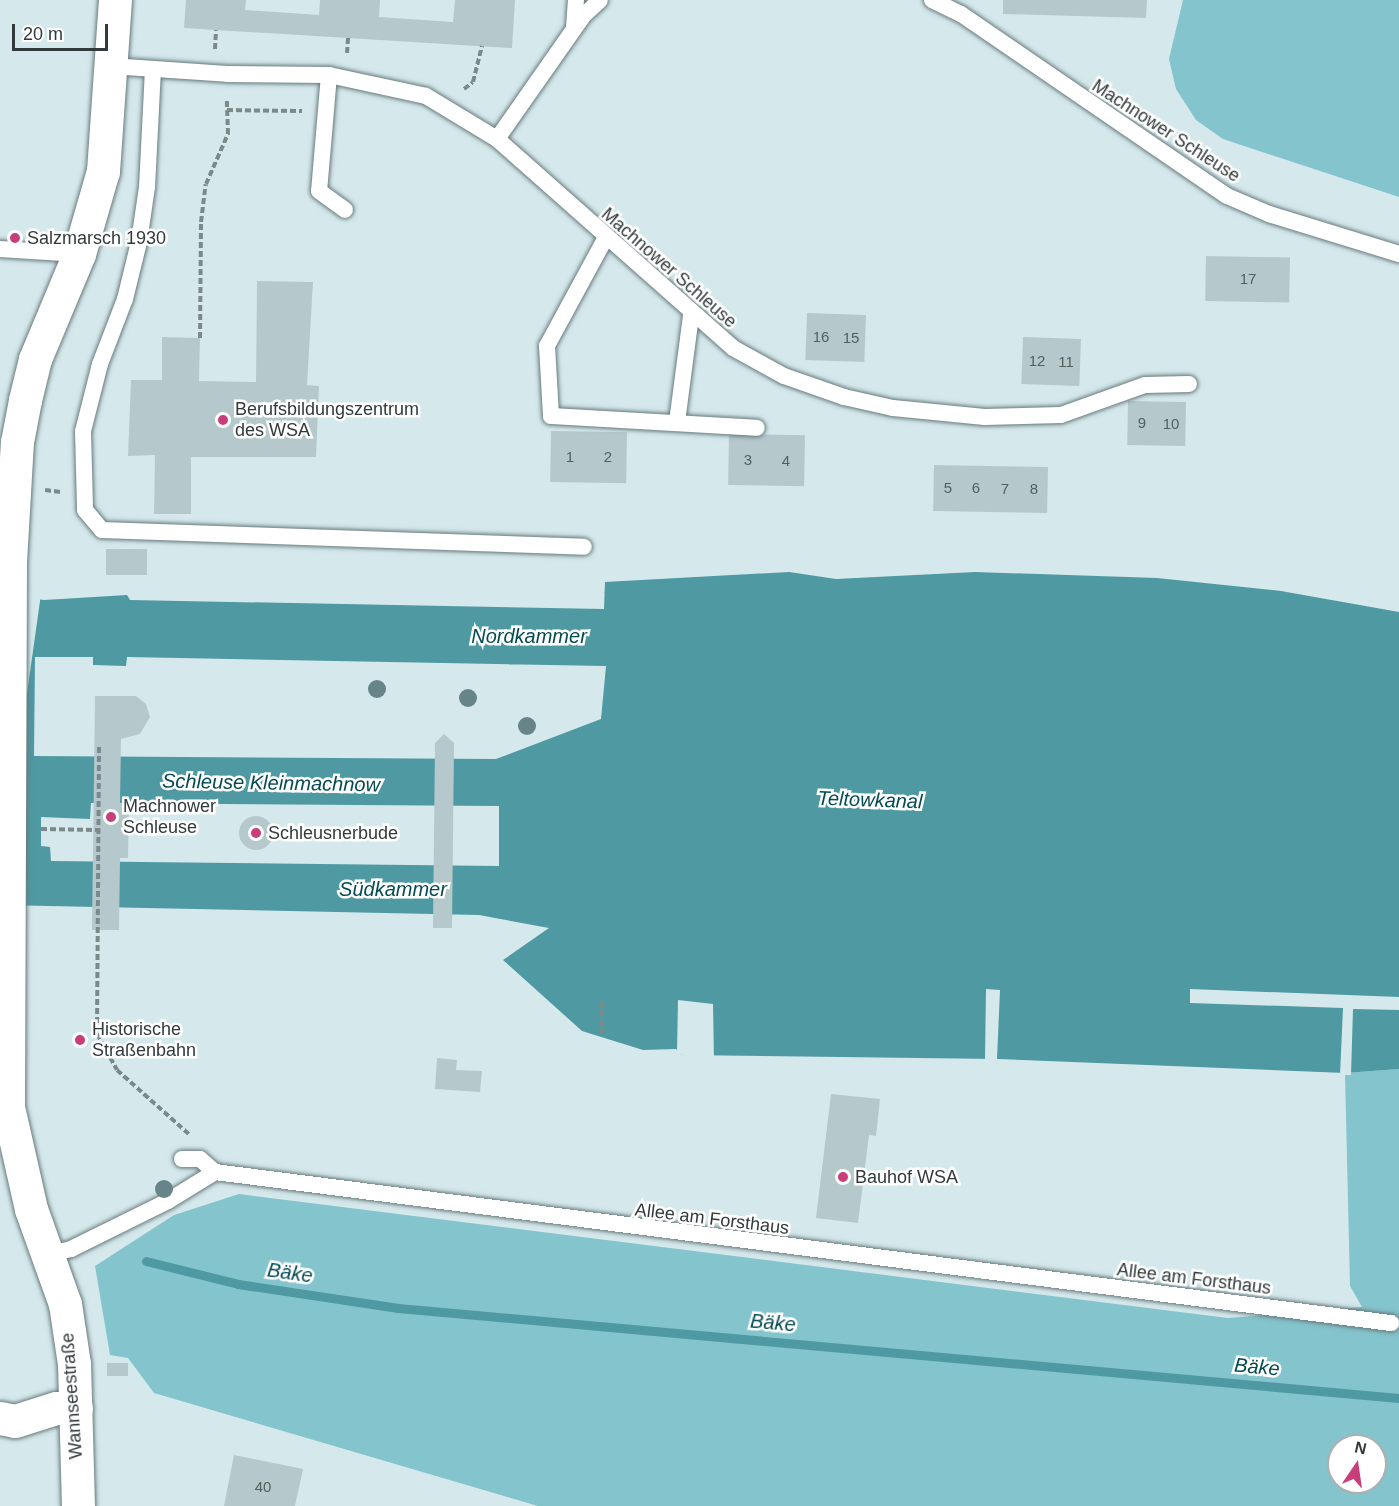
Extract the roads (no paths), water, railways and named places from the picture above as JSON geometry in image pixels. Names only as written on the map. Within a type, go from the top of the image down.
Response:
[{"type":"street","name":"Wannseestraße","points":[[78,1506],[76,1408],[65,1304],[31,1209],[11,1135],[6,979],[10,562],[6,506],[35,359],[80,254],[103,171],[115,0]]},
{"type":"street","points":[[0,1418],[15,1421],[56,1408],[76,1408]]},
{"type":"lane","points":[[574,28],[576,0]]},
{"type":"lane","points":[[497,139],[574,28],[600,0]]},
{"type":"lane","name":"Machnower Schleuse","points":[[932,0],[961,14],[1227,196],[1269,214],[1399,254]]},
{"type":"lane","name":"Machnower Schleuse","points":[[111,66],[227,74],[329,75],[426,96],[497,139],[605,239],[691,315],[733,348],[784,376],[844,397],[892,408],[985,417],[1061,415],[1145,385],[1189,384]]},
{"type":"lane","points":[[153,69],[147,187],[139,242],[125,299],[100,364],[83,431],[85,510],[102,530],[584,547]]},
{"type":"lane","points":[[329,75],[319,191],[345,210]]},
{"type":"lane","points":[[605,239],[547,346],[551,416],[757,428]]},
{"type":"lane","points":[[0,249],[80,254]]},
{"type":"lane","points":[[677,422],[691,315]]},
{"type":"lane","points":[[48,1254],[79,1244],[168,1201],[215,1172],[200,1159],[182,1159]]},
{"type":"lane","name":"Allee am Forsthaus","points":[[215,1172],[1391,1323]]},
{"type":"water","points":[[789,572],[836,579],[975,572],[1157,578],[1281,591],[1399,612],[1399,1069],[1345,1073],[997,1059],[682,1055],[676,1049],[643,1050],[582,1031],[503,960],[549,928],[479,915],[0,905],[0,594],[44,600],[127,595],[130,600],[604,609],[605,582]],"holes":[[[35,657],[93,657],[93,665],[126,666],[127,657],[606,666],[601,719],[496,759],[34,756]],[[91,803],[499,806],[499,866],[51,861],[50,847],[41,846],[41,817],[90,819]]]},
{"type":"waterway","name":"Bäke","points":[[146,1261],[238,1284],[398,1308],[1399,1398]]},
{"type":"place","name":"Salzmarsch 1930","points":[[15,238]]},
{"type":"place","name":"Berufsbildungszentrum des WSA","points":[[223,420]]},
{"type":"place","name":"Machnower Schleuse","points":[[111,817]]},
{"type":"place","name":"Schleusnerbude","points":[[256,833]]},
{"type":"place","name":"Historische Straßenbahn","points":[[80,1040]]},
{"type":"place","name":"Bauhof WSA","points":[[843,1177]]},
{"type":"water label","name":"Nordkammer","points":[[529,636]]},
{"type":"water label","name":"Schleuse Kleinmachnow","points":[[271,783]]},
{"type":"water label","name":"Teltowkanal","points":[[870,800]]},
{"type":"water label","name":"Südkammer","points":[[393,889]]}]
